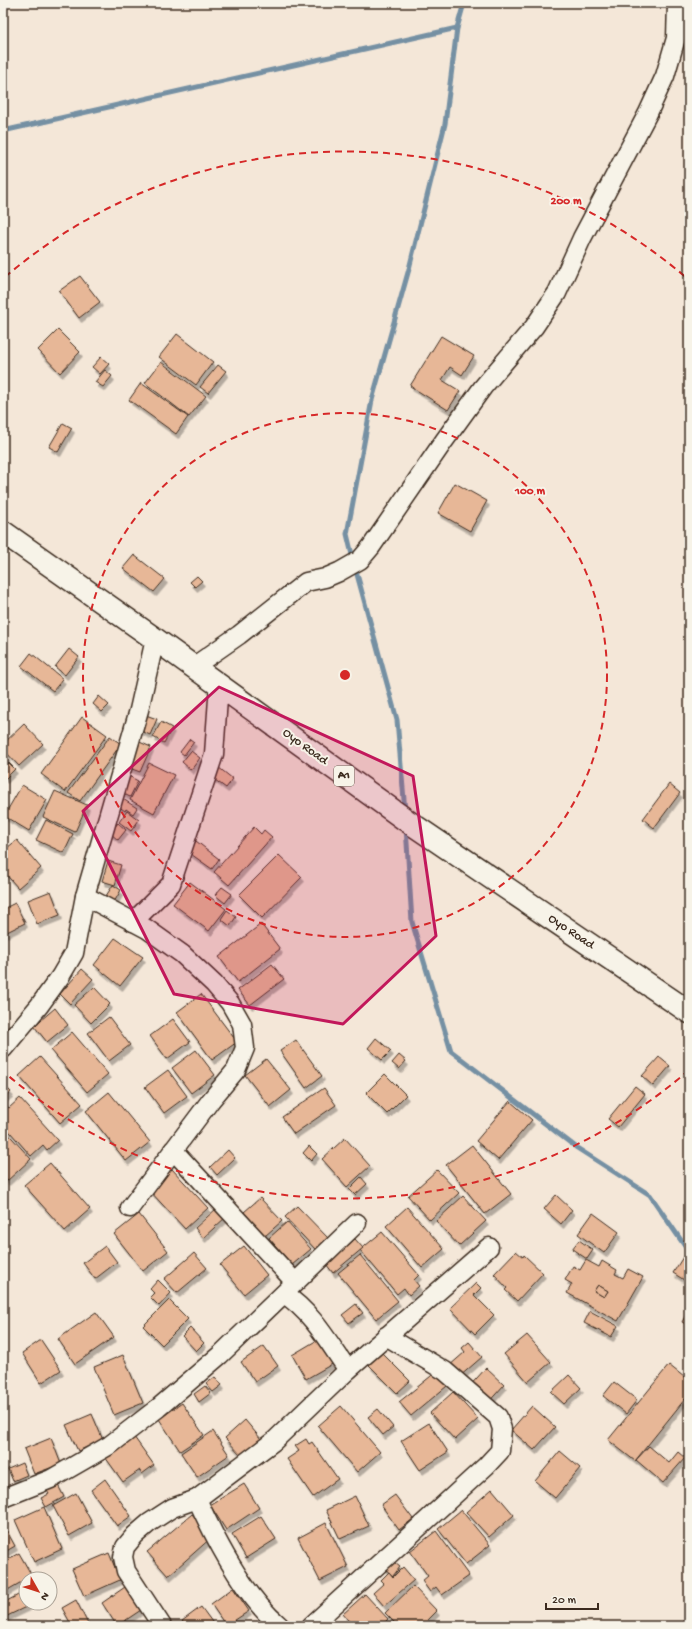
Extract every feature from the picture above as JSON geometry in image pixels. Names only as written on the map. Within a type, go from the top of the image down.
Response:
[{"type":"highway","name":"Oyo Road","points":[[3,532],[155,639],[406,820],[689,1012]]},
{"type":"street","points":[[193,667],[239,635],[306,582],[325,578],[360,560],[371,547],[484,387],[534,327],[557,293],[582,238],[666,76],[676,38],[677,3]]},
{"type":"street","points":[[4,1046],[56,983],[74,953],[85,896],[139,710],[155,639]]},
{"type":"street","points":[[133,922],[170,884],[214,754],[218,685]]},
{"type":"street","points":[[85,896],[146,929],[182,954],[214,984],[230,1003],[242,1024],[245,1048],[236,1070],[173,1150],[130,1208]]},
{"type":"street","points":[[173,1150],[290,1288],[297,1302],[313,1321],[348,1370]]},
{"type":"street","points":[[3,1498],[51,1479],[110,1446],[158,1408],[220,1355],[357,1223]]},
{"type":"street","points":[[156,1624],[126,1571],[123,1557],[125,1547],[135,1535],[149,1523],[172,1508],[197,1499],[274,1441],[348,1370],[489,1247]]},
{"type":"street","points":[[311,1626],[481,1472],[500,1451],[502,1429],[498,1417],[445,1371],[386,1336]]},
{"type":"street","points":[[197,1499],[213,1533],[236,1572],[266,1614],[280,1626]]},
{"type":"highlighted area","points":[[219,687],[413,776],[436,936],[343,1024],[174,994],[83,811]]},
{"type":"building","points":[[80,276],[100,302],[79,318],[59,291]]},
{"type":"building","points":[[58,330],[80,352],[60,373],[38,350]]},
{"type":"building","points":[[177,334],[213,362],[196,385],[159,357]]},
{"type":"building","points":[[441,336],[474,356],[462,375],[450,367],[442,380],[460,391],[448,410],[410,386]]},
{"type":"building","points":[[101,357],[109,364],[100,374],[92,367]]},
{"type":"building","points":[[161,362],[206,396],[189,417],[145,383]]},
{"type":"building","points":[[218,365],[226,371],[208,393],[200,387]]},
{"type":"building","points":[[105,370],[112,376],[103,387],[95,382]]},
{"type":"building","points":[[141,383],[188,417],[176,434],[129,400]]},
{"type":"building","points":[[63,423],[72,428],[58,452],[49,447]]},
{"type":"building","points":[[455,483],[487,501],[470,531],[438,513]]},
{"type":"building","points":[[134,555],[165,579],[154,592],[123,568]]},
{"type":"building","points":[[197,576],[202,581],[195,587],[190,582]]},
{"type":"building","points":[[69,649],[79,657],[65,675],[55,667]]},
{"type":"building","points":[[31,653],[63,679],[53,691],[21,666]]},
{"type":"building","points":[[99,696],[109,705],[102,712],[93,704]]},
{"type":"building","points":[[143,714],[157,719],[150,735],[137,729]]},
{"type":"building","points":[[82,717],[107,735],[65,792],[41,774]]},
{"type":"building","points":[[161,722],[172,728],[164,743],[153,737]]},
{"type":"building","points":[[24,724],[43,744],[19,766],[3,749],[3,744]]},
{"type":"building","points":[[110,736],[121,744],[80,801],[68,793]]},
{"type":"building","points":[[190,739],[194,742],[184,755],[180,752]]},
{"type":"building","points":[[135,740],[151,747],[140,772],[124,766]]},
{"type":"building","points":[[3,751],[8,757],[3,761]]},
{"type":"building","points":[[191,751],[200,758],[191,770],[182,762]]},
{"type":"building","points":[[9,763],[15,769],[5,779],[3,777],[3,769]]},
{"type":"building","points":[[149,763],[174,775],[154,813],[130,800]]},
{"type":"building","points":[[218,767],[233,779],[226,788],[211,777]]},
{"type":"building","points":[[125,774],[138,781],[130,797],[116,790]]},
{"type":"building","points":[[669,784],[680,793],[654,828],[643,819]]},
{"type":"building","points":[[22,785],[47,800],[29,831],[4,816]]},
{"type":"building","points":[[55,791],[87,805],[75,832],[43,817]]},
{"type":"building","points":[[123,799],[137,808],[133,814],[118,806]]},
{"type":"building","points":[[127,811],[139,820],[131,831],[119,822]]},
{"type":"building","points":[[46,820],[73,834],[64,853],[36,840]]},
{"type":"building","points":[[118,823],[126,830],[118,840],[110,833]]},
{"type":"building","points":[[254,827],[261,834],[264,830],[272,837],[229,885],[214,872]]},
{"type":"building","points":[[17,840],[41,868],[18,888],[3,871],[3,851]]},
{"type":"building","points":[[196,841],[219,859],[212,869],[188,852]]},
{"type":"building","points":[[279,855],[302,877],[262,918],[239,895]]},
{"type":"building","points":[[108,861],[121,865],[115,885],[102,881]]},
{"type":"building","points":[[190,882],[226,909],[209,931],[173,904]]},
{"type":"building","points":[[113,885],[121,890],[113,904],[104,899]]},
{"type":"building","points":[[222,887],[232,894],[225,903],[215,895]]},
{"type":"building","points":[[51,891],[60,915],[37,924],[28,900]]},
{"type":"building","points":[[15,903],[25,923],[5,933],[3,929],[3,909]]},
{"type":"building","points":[[227,910],[236,917],[230,926],[221,919]]},
{"type":"building","points":[[261,924],[280,949],[238,982],[219,957]]},
{"type":"building","points":[[115,938],[143,957],[120,986],[94,965]]},
{"type":"building","points":[[272,964],[284,979],[250,1005],[238,990]]},
{"type":"building","points":[[82,969],[93,979],[70,1004],[60,994]]},
{"type":"building","points":[[94,987],[110,1004],[91,1023],[74,1005]]},
{"type":"building","points":[[201,994],[237,1042],[212,1060],[177,1012]]},
{"type":"building","points":[[55,1008],[68,1025],[47,1042],[34,1026]]},
{"type":"building","points":[[109,1017],[130,1045],[109,1061],[88,1033]]},
{"type":"building","points":[[173,1019],[190,1042],[167,1059],[150,1036]]},
{"type":"building","points":[[72,1032],[108,1074],[87,1092],[51,1050]]},
{"type":"building","points":[[376,1038],[391,1051],[382,1060],[368,1048]]},
{"type":"building","points":[[296,1040],[322,1076],[306,1088],[280,1051]]},
{"type":"building","points":[[196,1050],[215,1075],[191,1093],[172,1068]]},
{"type":"building","points":[[399,1055],[406,1061],[399,1069],[392,1063]]},
{"type":"building","points":[[40,1057],[82,1104],[60,1123],[19,1076]]},
{"type":"building","points":[[659,1057],[670,1066],[653,1086],[642,1076]]},
{"type":"building","points":[[266,1059],[291,1090],[270,1107],[245,1075]]},
{"type":"building","points":[[168,1070],[187,1096],[164,1113],[145,1087]]},
{"type":"building","points":[[385,1074],[406,1095],[387,1114],[366,1093]]},
{"type":"building","points":[[3,1084],[11,1092],[3,1099]]},
{"type":"building","points":[[635,1086],[645,1094],[618,1127],[608,1119]]},
{"type":"building","points":[[324,1088],[336,1105],[294,1134],[282,1117]]},
{"type":"building","points":[[109,1092],[150,1142],[126,1161],[86,1111]]},
{"type":"building","points":[[20,1098],[58,1140],[47,1150],[43,1145],[31,1156],[3,1124],[3,1108],[6,1105],[9,1108]]},
{"type":"building","points":[[510,1101],[532,1120],[498,1160],[476,1141]]},
{"type":"building","points":[[3,1128],[31,1159],[7,1181],[3,1176]]},
{"type":"building","points":[[345,1138],[370,1166],[347,1187],[322,1159]]},
{"type":"building","points":[[472,1145],[511,1194],[485,1214],[446,1165]]},
{"type":"building","points":[[309,1146],[317,1154],[311,1161],[303,1153]]},
{"type":"building","points":[[228,1150],[235,1158],[217,1175],[210,1167]]},
{"type":"building","points":[[50,1163],[90,1209],[65,1231],[24,1185]]},
{"type":"building","points":[[172,1169],[208,1208],[185,1229],[149,1190]]},
{"type":"building","points":[[437,1170],[459,1193],[430,1220],[408,1196]]},
{"type":"building","points":[[361,1177],[367,1184],[355,1195],[349,1189]]},
{"type":"building","points":[[556,1195],[572,1210],[561,1224],[544,1209]]},
{"type":"building","points":[[463,1196],[486,1221],[459,1246],[436,1221]]},
{"type":"building","points":[[260,1198],[282,1221],[265,1236],[244,1212]]},
{"type":"building","points":[[297,1206],[329,1239],[316,1250],[285,1217]]},
{"type":"building","points":[[407,1207],[444,1249],[422,1268],[386,1226]]},
{"type":"building","points":[[217,1208],[226,1217],[203,1238],[195,1228]]},
{"type":"building","points":[[593,1213],[619,1232],[604,1253],[578,1234]]},
{"type":"building","points":[[139,1214],[168,1251],[143,1271],[114,1234]]},
{"type":"building","points":[[287,1222],[311,1249],[292,1265],[269,1238]]},
{"type":"building","points":[[382,1232],[419,1275],[414,1280],[419,1286],[409,1295],[404,1288],[397,1294],[360,1250]]},
{"type":"building","points":[[355,1239],[363,1248],[333,1273],[326,1264]]},
{"type":"building","points":[[579,1240],[593,1250],[587,1259],[572,1249]]},
{"type":"building","points":[[105,1246],[117,1262],[95,1279],[83,1263]]},
{"type":"building","points":[[244,1246],[267,1275],[244,1294],[220,1265]]},
{"type":"building","points":[[516,1251],[523,1257],[524,1255],[543,1273],[517,1301],[505,1290],[507,1288],[494,1274]]},
{"type":"building","points":[[194,1253],[207,1268],[177,1293],[164,1279]]},
{"type":"building","points":[[360,1255],[398,1301],[376,1319],[338,1273]]},
{"type":"building","points":[[683,1257],[689,1260],[689,1283],[673,1273]]},
{"type":"building","points":[[586,1260],[599,1267],[602,1261],[617,1270],[615,1274],[623,1278],[628,1269],[643,1277],[618,1321],[567,1293],[572,1284],[565,1280],[573,1266],[580,1270]],"holes":[[[598,1285],[608,1291],[604,1297],[594,1291]]]},
{"type":"building","points":[[158,1280],[171,1293],[159,1306],[150,1297],[154,1293],[150,1289]]},
{"type":"building","points":[[476,1283],[481,1288],[474,1295],[494,1315],[475,1334],[450,1308]]},
{"type":"building","points":[[598,1285],[608,1291],[604,1297],[594,1291]]},
{"type":"building","points":[[169,1300],[188,1319],[162,1345],[143,1326]]},
{"type":"building","points":[[356,1304],[363,1313],[349,1323],[342,1315]]},
{"type":"building","points":[[689,1309],[689,1326],[682,1322]]},
{"type":"building","points":[[590,1311],[618,1326],[611,1337],[584,1323]]},
{"type":"building","points":[[96,1312],[114,1337],[75,1364],[58,1339]]},
{"type":"building","points":[[190,1328],[204,1343],[196,1351],[182,1336]]},
{"type":"building","points":[[527,1335],[551,1362],[528,1382],[504,1354]]},
{"type":"building","points":[[319,1339],[334,1363],[306,1379],[292,1355]]},
{"type":"building","points":[[41,1340],[61,1370],[41,1383],[22,1353]]},
{"type":"building","points":[[469,1342],[482,1357],[459,1377],[449,1366],[465,1352],[462,1348]]},
{"type":"building","points":[[264,1346],[278,1366],[255,1382],[241,1362]]},
{"type":"building","points":[[381,1352],[410,1381],[397,1393],[369,1365]]},
{"type":"building","points":[[123,1355],[143,1403],[114,1415],[94,1367]]},
{"type":"building","points":[[669,1365],[689,1381],[689,1399],[685,1399],[635,1461],[608,1440]]},
{"type":"building","points":[[486,1368],[504,1385],[486,1405],[467,1389]]},
{"type":"building","points":[[436,1372],[447,1386],[411,1416],[399,1402]]},
{"type":"building","points":[[569,1375],[581,1388],[564,1404],[551,1392]]},
{"type":"building","points":[[215,1377],[222,1385],[213,1392],[206,1384]]},
{"type":"building","points":[[614,1382],[637,1400],[626,1414],[603,1396]]},
{"type":"building","points":[[205,1386],[211,1393],[199,1402],[194,1394]]},
{"type":"building","points":[[453,1392],[478,1419],[455,1440],[430,1413]]},
{"type":"building","points":[[182,1403],[204,1435],[180,1451],[159,1419]]},
{"type":"building","points":[[341,1406],[380,1452],[357,1472],[318,1426]]},
{"type":"building","points":[[532,1406],[555,1427],[534,1450],[511,1430]]},
{"type":"building","points":[[378,1409],[393,1427],[383,1435],[368,1417]]},
{"type":"building","points":[[92,1414],[103,1440],[78,1451],[66,1425]]},
{"type":"building","points":[[245,1420],[261,1439],[242,1456],[225,1438]]},
{"type":"building","points":[[429,1423],[448,1452],[420,1470],[401,1441]]},
{"type":"building","points":[[213,1431],[229,1455],[197,1477],[181,1453]]},
{"type":"building","points":[[134,1437],[154,1465],[142,1474],[140,1470],[123,1482],[105,1457]]},
{"type":"building","points":[[51,1438],[61,1464],[34,1474],[24,1449]]},
{"type":"building","points":[[306,1439],[309,1444],[312,1442],[338,1479],[313,1497],[287,1459],[299,1451],[295,1446]]},
{"type":"building","points":[[649,1446],[669,1463],[678,1452],[685,1458],[663,1483],[636,1460]]},
{"type":"building","points":[[560,1451],[580,1468],[555,1498],[535,1481]]},
{"type":"building","points":[[22,1463],[27,1475],[13,1481],[8,1469]]},
{"type":"building","points":[[105,1479],[131,1516],[117,1526],[91,1490]]},
{"type":"building","points":[[244,1484],[259,1508],[226,1530],[210,1505]]},
{"type":"building","points":[[58,1485],[64,1497],[46,1507],[41,1498],[49,1494],[47,1491]]},
{"type":"building","points":[[492,1489],[514,1515],[489,1537],[466,1512]]},
{"type":"building","points":[[76,1493],[92,1523],[69,1536],[53,1506]]},
{"type":"building","points":[[395,1495],[413,1519],[399,1530],[381,1505]]},
{"type":"building","points":[[355,1496],[369,1526],[340,1539],[326,1510]]},
{"type":"building","points":[[44,1507],[62,1549],[34,1562],[15,1520]]},
{"type":"building","points":[[461,1510],[490,1545],[466,1564],[438,1529]]},
{"type":"building","points":[[192,1514],[212,1537],[168,1576],[147,1552]]},
{"type":"building","points":[[261,1516],[276,1539],[246,1558],[232,1534]]},
{"type":"building","points":[[326,1523],[348,1567],[320,1581],[298,1538]]},
{"type":"building","points":[[3,1524],[15,1546],[3,1553]]},
{"type":"building","points":[[436,1531],[469,1576],[442,1595],[436,1587],[430,1592],[422,1581],[428,1576],[410,1551]]},
{"type":"building","points":[[19,1553],[29,1571],[18,1571],[18,1584],[4,1592],[3,1562]]},
{"type":"building","points":[[109,1553],[120,1580],[84,1596],[72,1569]]},
{"type":"building","points":[[390,1559],[400,1567],[393,1576],[383,1567]]},
{"type":"building","points":[[403,1567],[414,1580],[384,1606],[373,1593],[384,1583],[381,1580],[389,1572],[393,1577]]},
{"type":"building","points":[[413,1586],[437,1611],[422,1626],[398,1626],[385,1613]]},
{"type":"building","points":[[125,1587],[141,1610],[117,1626],[102,1603]]},
{"type":"building","points":[[233,1588],[249,1611],[226,1626],[211,1604]]},
{"type":"building","points":[[365,1594],[388,1619],[381,1626],[353,1626],[343,1614]]},
{"type":"building","points":[[18,1595],[18,1611],[3,1618],[3,1603]]},
{"type":"building","points":[[76,1600],[89,1626],[72,1626],[62,1608]]},
{"type":"building","points":[[201,1607],[215,1626],[186,1626],[182,1621]]},
{"type":"waterway","points":[[353,559],[347,534],[372,400],[409,269],[445,124],[457,28],[464,3]]},
{"type":"waterway","points":[[3,131],[457,28]]},
{"type":"waterway","points":[[355,567],[397,720],[405,811]]},
{"type":"waterway","points":[[406,827],[412,922],[451,1051],[577,1148],[650,1195],[689,1252]]}]
